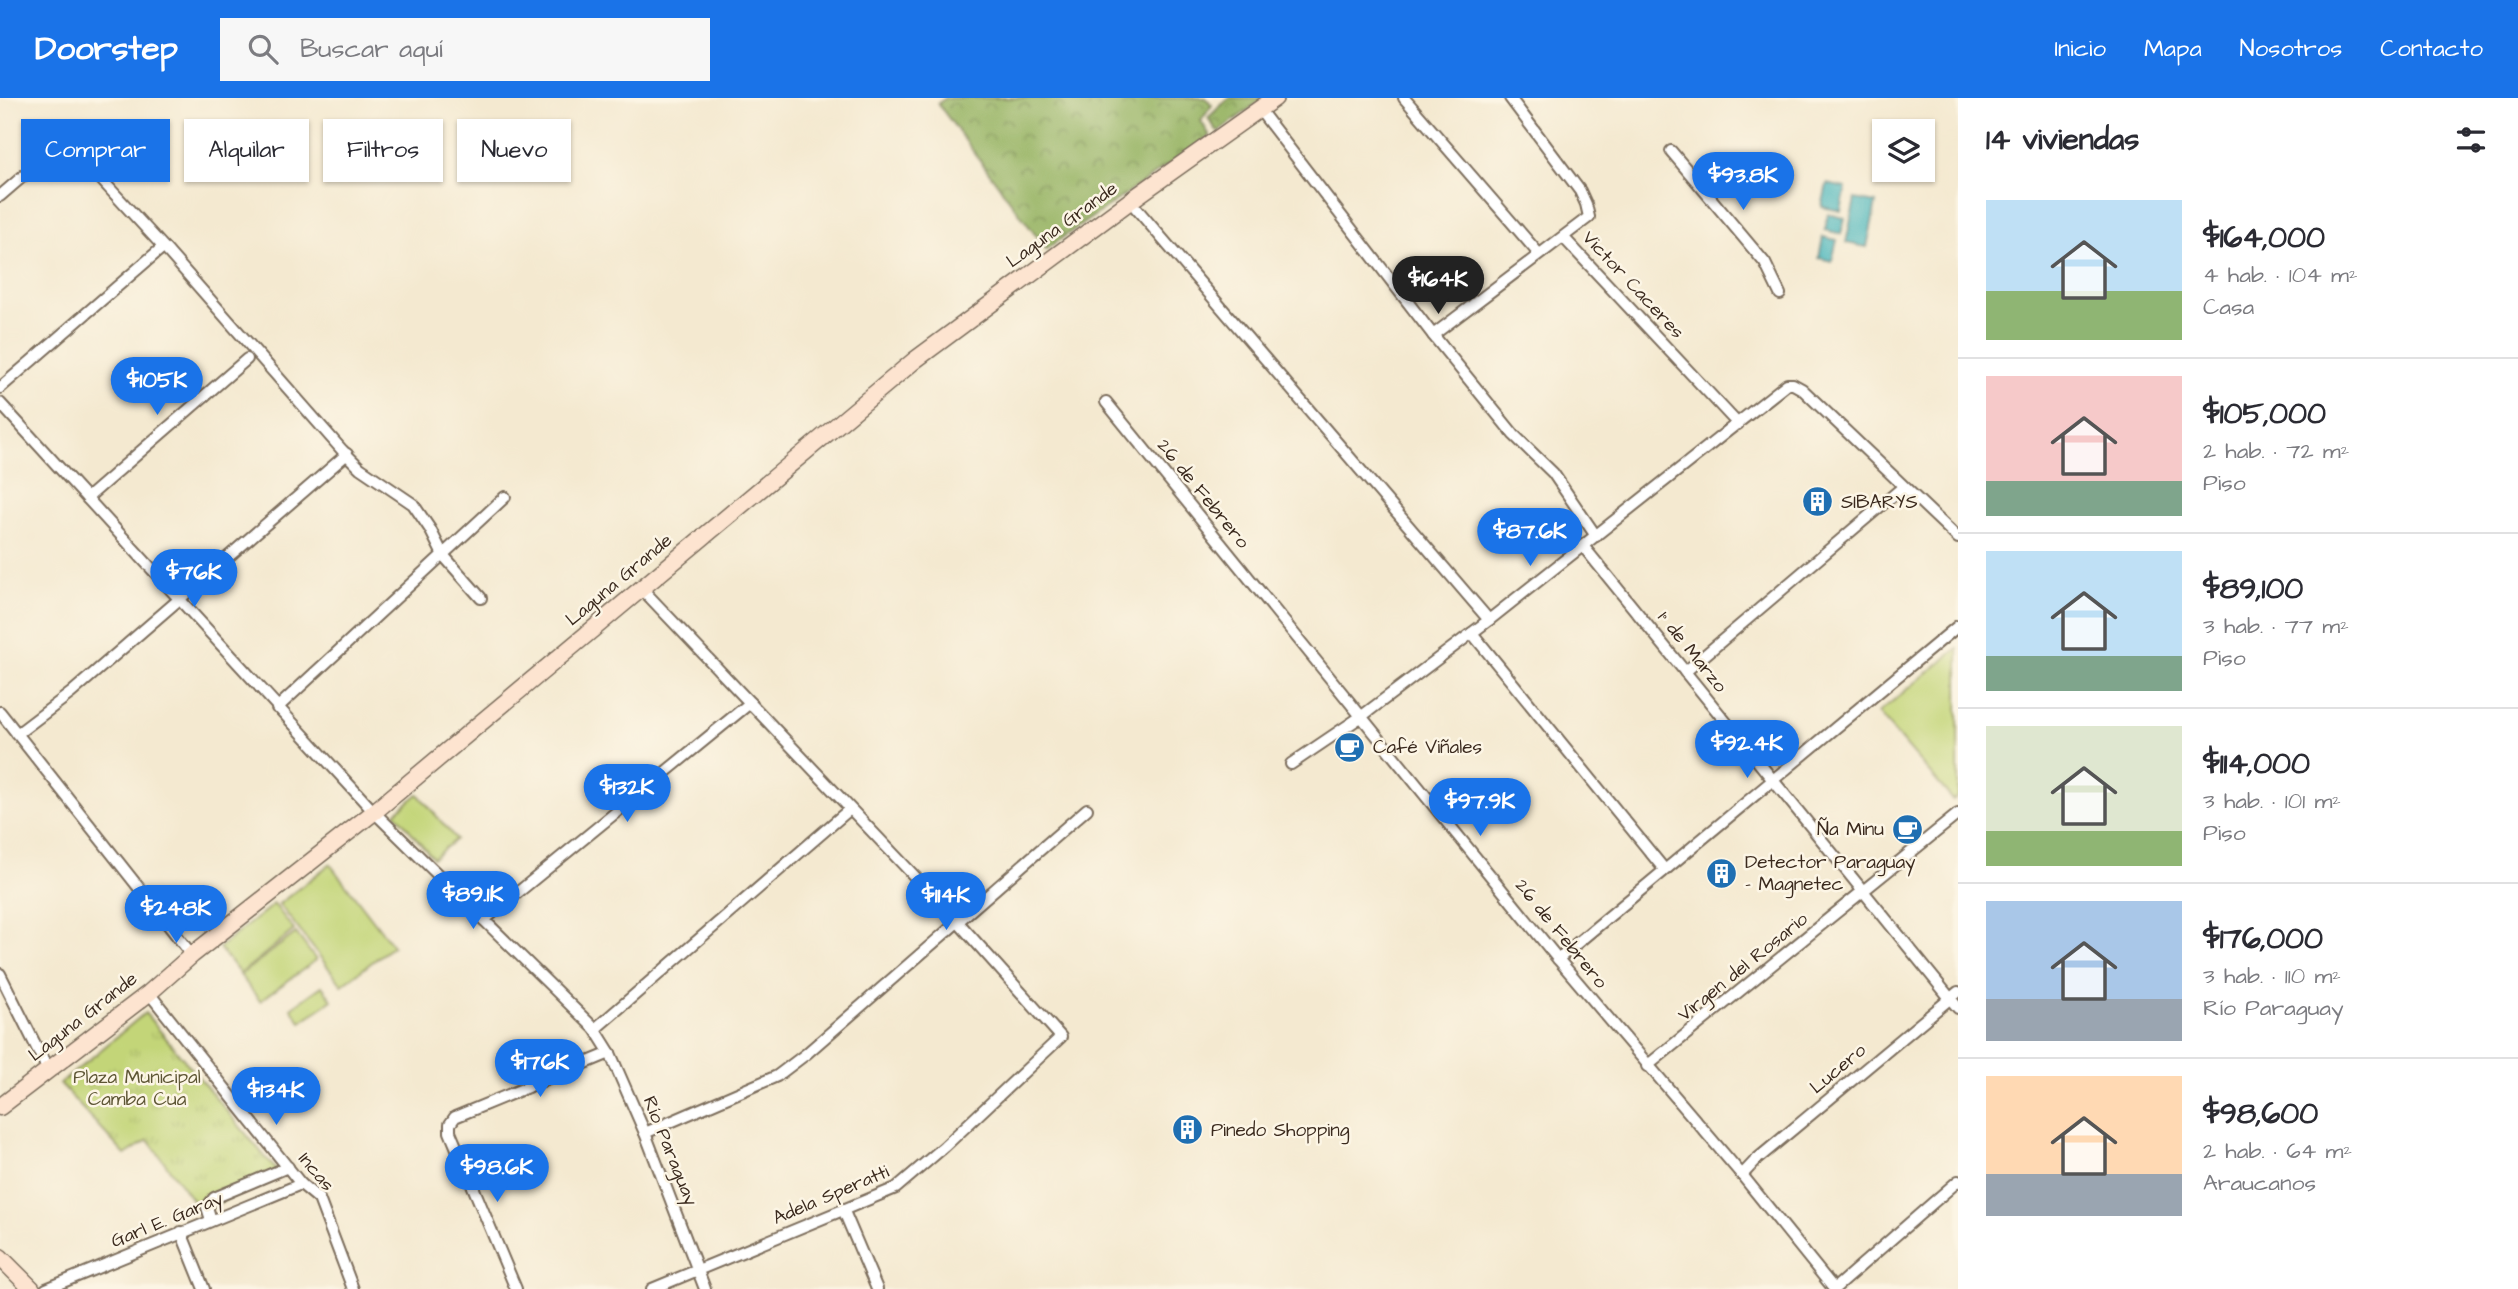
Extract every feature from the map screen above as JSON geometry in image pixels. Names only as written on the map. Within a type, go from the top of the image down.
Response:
[{"type":"main road","name":"Laguna Grande","points":[[0,1107],[149,993],[374,812],[915,360],[1275,98]]},
{"type":"main road","points":[[0,1257],[32,1289]]},
{"type":"street","points":[[1404,98],[1539,254]]},
{"type":"street","name":"Victor Caceres","points":[[1510,98],[1587,204],[1588,217],[1564,238],[1738,424]]},
{"type":"street","points":[[1259,109],[1433,335],[1514,435],[1553,474],[1596,536]]},
{"type":"street","points":[[0,196],[65,140],[360,468],[413,504],[443,555],[481,598]]},
{"type":"street","points":[[1671,151],[1765,263],[1780,294]]},
{"type":"street","points":[[1130,201],[1489,620]]},
{"type":"street","points":[[1433,335],[1564,238]]},
{"type":"street","points":[[0,388],[163,247]]},
{"type":"street","points":[[87,498],[247,359]]},
{"type":"street","points":[[1292,764],[1362,716],[1489,620],[1781,388],[1793,384],[1802,390],[1958,538]]},
{"type":"street","name":"26 de Febrero","points":[[1106,402],[1558,959],[1742,1175],[1834,1289]]},
{"type":"street","name":"Río Paraguay","points":[[0,403],[181,599],[276,708],[374,812],[595,1029],[610,1053],[645,1133],[705,1289]]},
{"type":"street","points":[[17,734],[37,721],[181,599],[347,454]]},
{"type":"street","points":[[1685,671],[1903,487]]},
{"type":"street","points":[[276,708],[505,497]]},
{"type":"street","name":"1° de Marzo","points":[[1583,546],[1864,892],[1954,996],[1958,1008]]},
{"type":"street","points":[[642,589],[957,920]]},
{"type":"street","points":[[1558,959],[1958,626]]},
{"type":"street","points":[[1472,633],[1664,869]]},
{"type":"street","points":[[484,920],[750,703]]},
{"type":"street","points":[[0,712],[192,956]]},
{"type":"street","points":[[595,1029],[850,809]]},
{"type":"street","points":[[645,1133],[777,1076],[806,1054],[1087,809]]},
{"type":"street","name":"Virgen del Rosario","points":[[1647,1066],[1958,814]]},
{"type":"street","name":"Adela Speratti","points":[[652,1289],[896,1188],[944,1147],[1061,1037],[957,920]]},
{"type":"street","points":[[0,974],[48,1070]]},
{"type":"street","name":"Incas","points":[[149,993],[301,1184],[319,1199],[353,1289]]},
{"type":"street","name":"Lucero","points":[[1742,1175],[1756,1160],[1954,996]]},
{"type":"street","points":[[516,1289],[450,1132],[450,1124],[456,1117],[610,1053]]},
{"type":"street","points":[[211,1220],[207,1207],[214,1198],[288,1167]]},
{"type":"street","points":[[1834,1289],[1958,1181]]},
{"type":"street","name":"Garl E. Garay","points":[[46,1289],[301,1184]]},
{"type":"street","points":[[843,1209],[877,1289]]},
{"type":"street","points":[[181,1232],[204,1289]]},
{"type":"green space","points":[[945,98],[1206,98],[1212,105],[1201,121],[1210,136],[1046,249],[938,104]]},
{"type":"green space","points":[[1229,98],[1264,98],[1218,132],[1208,118]]},
{"type":"green space","points":[[1958,648],[1958,796],[1953,800],[1878,713]]},
{"type":"green space","points":[[418,794],[456,839],[433,858],[395,813]]},
{"type":"green space","points":[[330,864],[393,946],[342,985],[279,904]]},
{"type":"green space","points":[[274,904],[294,930],[240,974],[219,948]]},
{"type":"green space","points":[[296,933],[316,960],[260,1001],[240,975]]},
{"type":"green space","points":[[322,986],[332,1000],[301,1022],[291,1008]]},
{"type":"green space","name":"Plaza Municipal Camba Cua","points":[[145,1013],[277,1171],[202,1213],[148,1140],[125,1155],[60,1084]]},
{"type":"water","points":[[1827,184],[1846,188],[1841,211],[1822,207]]},
{"type":"water","points":[[1855,199],[1876,203],[1867,247],[1846,243]]},
{"type":"water","points":[[1828,214],[1845,218],[1841,234],[1825,230]]},
{"type":"water","points":[[1823,237],[1837,240],[1832,261],[1819,258]]},
{"type":"place","name":"SIBARYS","points":[[1818,502]]},
{"type":"place","name":"Café Viñales","points":[[1350,747]]},
{"type":"place","name":"Ña Minu","points":[[1907,829]]},
{"type":"place","name":"Detector Paraguay - Magnetec","points":[[1722,873]]},
{"type":"place","name":"Pinedo Shopping","points":[[1188,1130]]}]
